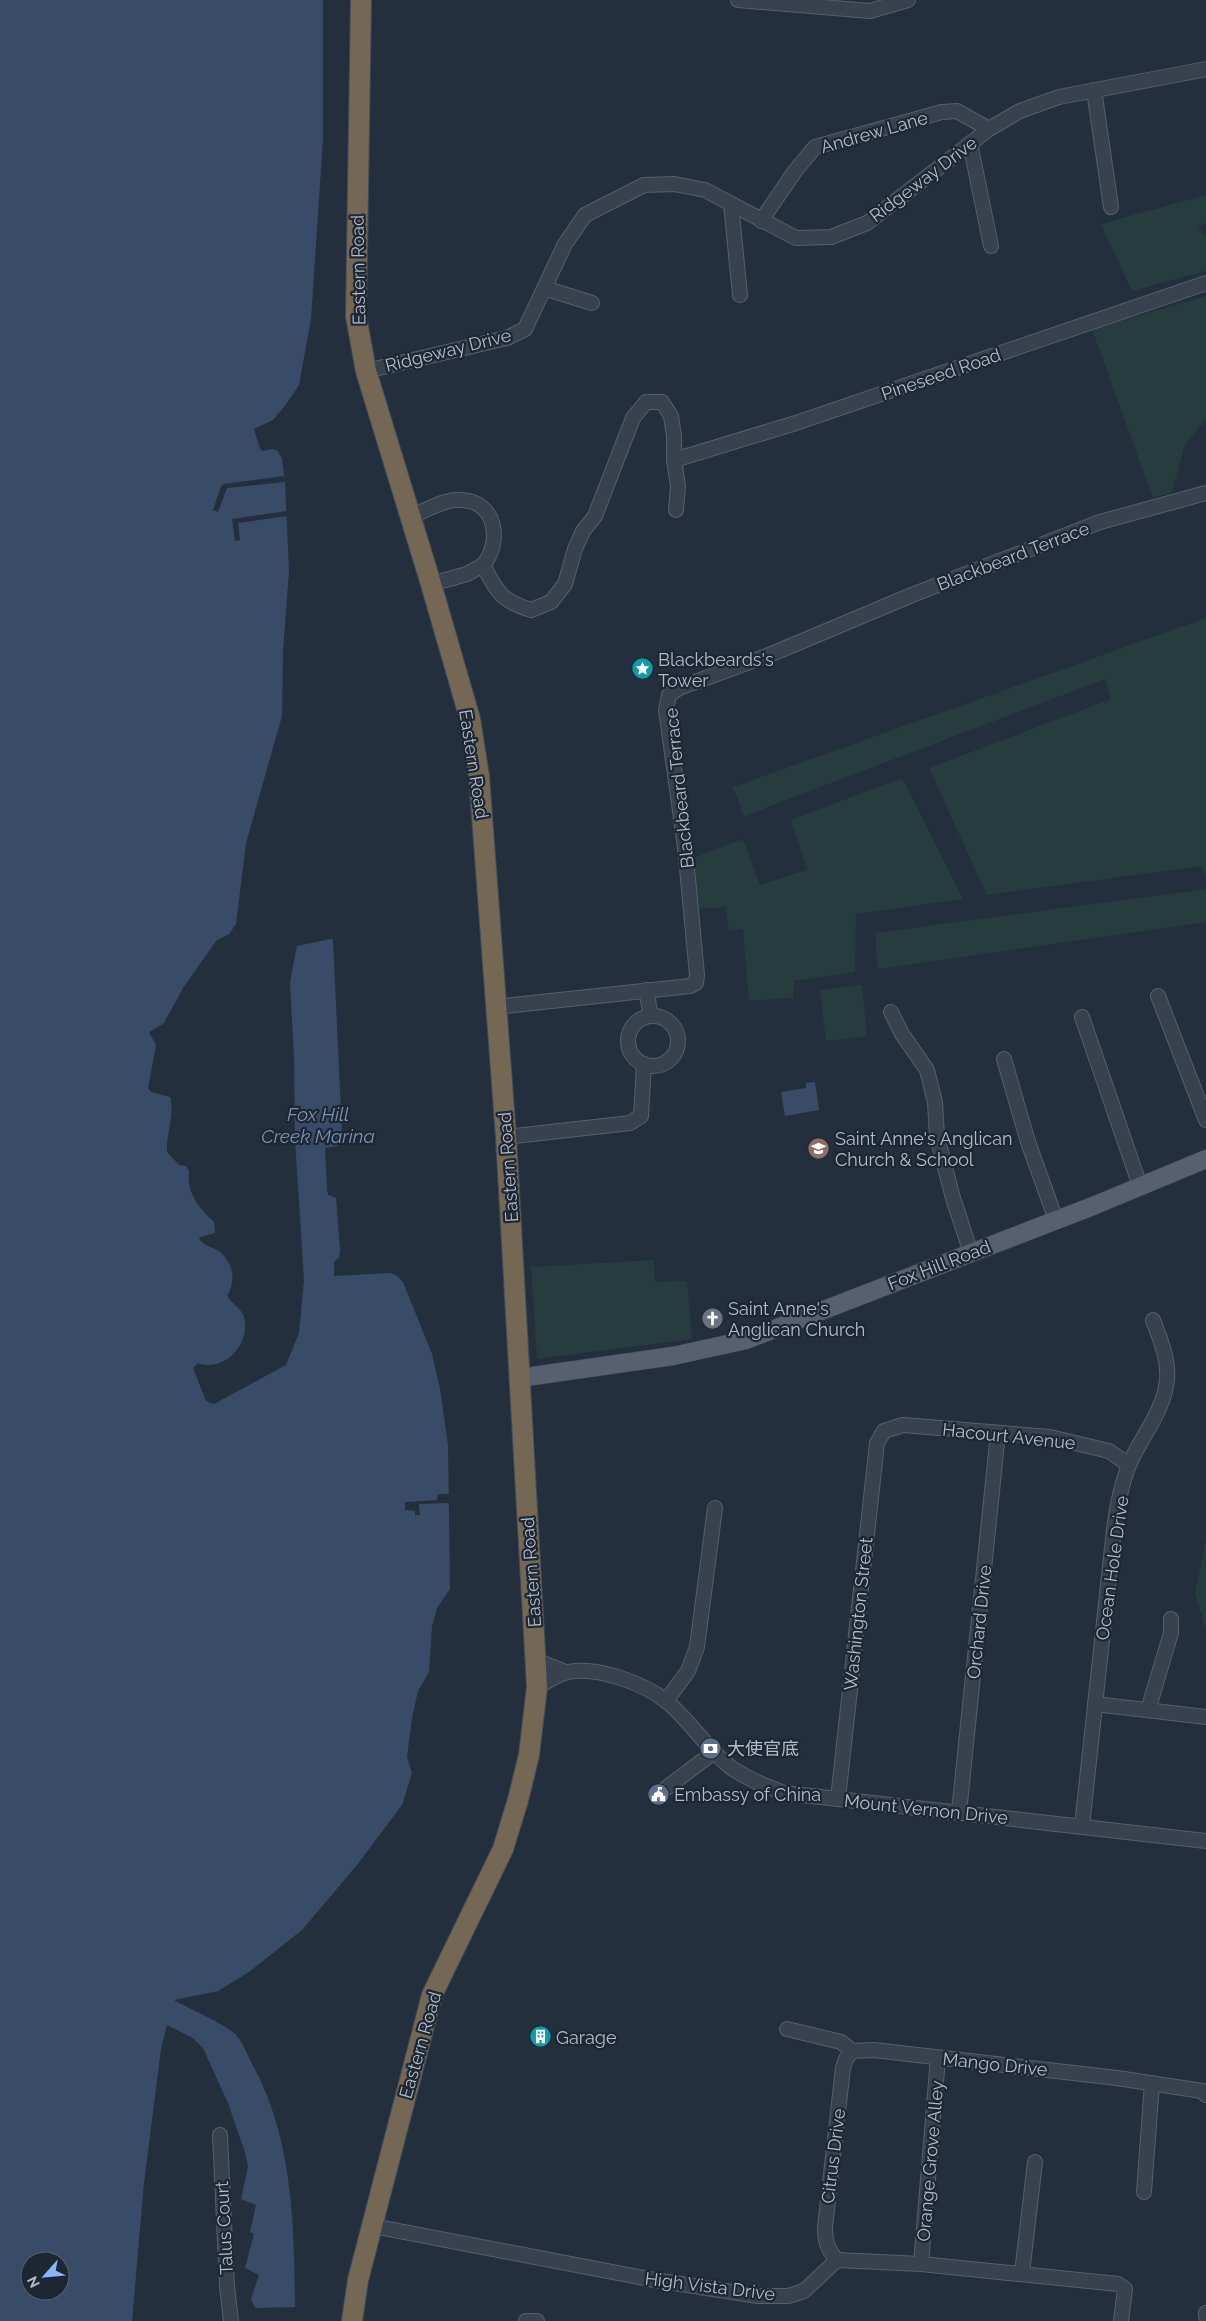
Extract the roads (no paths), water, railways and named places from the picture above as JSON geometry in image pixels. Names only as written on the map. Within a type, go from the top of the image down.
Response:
[{"type":"highway","name":"Eastern Road","points":[[352,2321],[358,2280],[432,1995],[503,1849],[516,1808],[529,1755],[537,1687],[506,1137],[488,919],[485,838],[479,776],[470,719],[366,371],[356,316],[361,0]]},
{"type":"main road","name":"Fox Hill Road","points":[[519,1378],[722,1347],[768,1332],[972,1253],[1206,1159]]},
{"type":"street","points":[[738,0],[870,11],[908,0]]},
{"type":"street","name":"Ridgeway Drive","points":[[366,371],[507,338],[525,329],[565,244],[586,215],[644,185],[674,184],[705,190],[796,238],[831,238],[867,223],[989,129],[1020,111],[1059,97],[1206,69]]},
{"type":"street","points":[[1094,90],[1111,207]]},
{"type":"street","name":"Andrew Lane","points":[[761,221],[795,171],[815,146],[942,112],[957,111],[989,129]]},
{"type":"street","points":[[970,143],[991,246]]},
{"type":"street","points":[[731,204],[740,295]]},
{"type":"street","name":"Pineseed Road","points":[[674,460],[796,423],[1206,284]]},
{"type":"street","points":[[544,288],[592,303]]},
{"type":"street","points":[[483,565],[498,594],[514,605],[531,610],[551,602],[565,584],[575,549],[583,531],[595,516],[633,418],[646,402],[662,402],[671,416],[678,486],[676,510]]},
{"type":"street","name":"Blackbeard Terrace","points":[[495,1007],[690,986],[696,983],[697,975],[685,847],[666,710],[669,695],[679,688],[774,653],[912,595],[1091,525],[1206,493]]},
{"type":"street","points":[[410,517],[461,499],[475,503],[490,517],[495,529],[492,555],[483,565],[467,574],[431,584]]},
{"type":"street","points":[[646,990],[651,1016]]},
{"type":"street","points":[[1158,996],[1206,1120]]},
{"type":"street","points":[[891,1012],[902,1034],[927,1070],[935,1102],[937,1137],[953,1198],[972,1253]]},
{"type":"street","points":[[651,1016],[667,1020],[677,1033],[678,1041],[677,1049],[667,1062],[652,1066],[644,1064],[631,1054],[628,1037],[636,1023],[651,1016]]},
{"type":"street","points":[[1082,1017],[1140,1186]]},
{"type":"street","points":[[1004,1059],[1028,1142],[1056,1220]]},
{"type":"street","points":[[506,1137],[630,1123],[638,1120],[641,1116],[644,1064]]},
{"type":"street","name":"Ocean Hole Drive","points":[[1082,1826],[1118,1501],[1130,1465],[1157,1410],[1167,1382],[1164,1351],[1153,1320]]},
{"type":"street","name":"Hacourt Avenue","points":[[884,1431],[903,1426],[1050,1437],[1108,1451],[1130,1465]]},
{"type":"street","name":"Washington Street","points":[[838,1799],[877,1443],[884,1431]]},
{"type":"street","name":"Orchard Drive","points":[[959,1812],[998,1433]]},
{"type":"street","points":[[666,1701],[688,1671],[697,1647],[715,1508]]},
{"type":"street","points":[[1148,1710],[1171,1634],[1171,1619]]},
{"type":"street","points":[[537,1661],[566,1672]]},
{"type":"street","points":[[537,1687],[566,1672]]},
{"type":"street","name":"Mount Vernon Drive","points":[[566,1672],[604,1674],[631,1681],[666,1701],[714,1752],[733,1768],[760,1784],[785,1793],[1206,1841]]},
{"type":"street","points":[[1095,1704],[1206,1717]]},
{"type":"street","points":[[657,1795],[714,1752]]},
{"type":"street","name":"Mango Drive","points":[[787,2029],[841,2042],[852,2051],[874,2050],[1205,2090]]},
{"type":"street","name":"Citrus Drive","points":[[837,2260],[829,2251],[825,2242],[826,2219],[843,2068],[846,2059],[852,2051]]},
{"type":"street","name":"Orange Grove Alley","points":[[921,2264],[938,2058]]},
{"type":"street","points":[[1144,2192],[1152,2083]]},
{"type":"street","name":"Talus Court","points":[[220,2135],[227,2286],[231,2321]]},
{"type":"street","points":[[1022,2273],[1035,2162]]},
{"type":"street","name":"High Vista Drive","points":[[373,2226],[649,2280],[758,2296],[788,2296],[804,2290],[837,2260]]},
{"type":"street","points":[[837,2260],[921,2264],[1022,2273],[1122,2285],[1125,2289],[1125,2295],[1121,2321]]},
{"type":"street","points":[[526,2321],[537,2321]]},
{"type":"water","name":"Fox Hill Creek Marina","points":[[0,0],[323,0],[323,138],[311,319],[299,385],[273,420],[254,429],[260,449],[263,451],[273,449],[278,451],[282,459],[285,482],[289,571],[283,651],[282,716],[246,843],[236,924],[229,934],[216,941],[183,988],[164,1023],[149,1032],[156,1045],[148,1088],[151,1092],[170,1097],[172,1110],[167,1152],[179,1165],[186,1166],[189,1171],[190,1186],[195,1200],[214,1222],[215,1233],[199,1239],[220,1252],[231,1267],[232,1284],[227,1296],[244,1317],[245,1325],[242,1341],[232,1355],[218,1364],[207,1365],[198,1363],[193,1368],[206,1401],[214,1404],[286,1365],[299,1333],[304,1280],[295,1139],[294,1057],[290,982],[297,946],[333,940],[342,1134],[338,1146],[325,1148],[327,1190],[328,1195],[336,1198],[340,1250],[339,1257],[334,1262],[334,1276],[391,1273],[397,1276],[403,1282],[432,1354],[440,1389],[448,1445],[450,1589],[437,1608],[432,1626],[429,1672],[418,1691],[412,1718],[407,1757],[412,1773],[402,1805],[357,1865],[302,1930],[249,1972],[218,1991],[174,2000],[232,2031],[237,2036],[265,2091],[283,2150],[288,2181],[294,2244],[295,2307],[255,2308],[251,2299],[259,2275],[245,2268],[254,2234],[250,2232],[256,2205],[241,2199],[248,2167],[245,2152],[228,2103],[203,2048],[193,2038],[167,2025],[161,2049],[144,2183],[132,2321],[0,2321]]},
{"type":"water","points":[[815,1082],[819,1110],[785,1116],[781,1092],[806,1088],[806,1083]]},
{"type":"place","name":"Blackbeards's Tower","points":[[642,669]]},
{"type":"place","name":"Saint Anne's Anglican Church & School","points":[[819,1148]]},
{"type":"place","name":"Saint Anne's Anglican Church","points":[[712,1318]]},
{"type":"place","name":"大使官底","points":[[711,1748]]},
{"type":"place","name":"Embassy of China","points":[[658,1794]]},
{"type":"place","name":"Garage","points":[[540,2037]]}]
